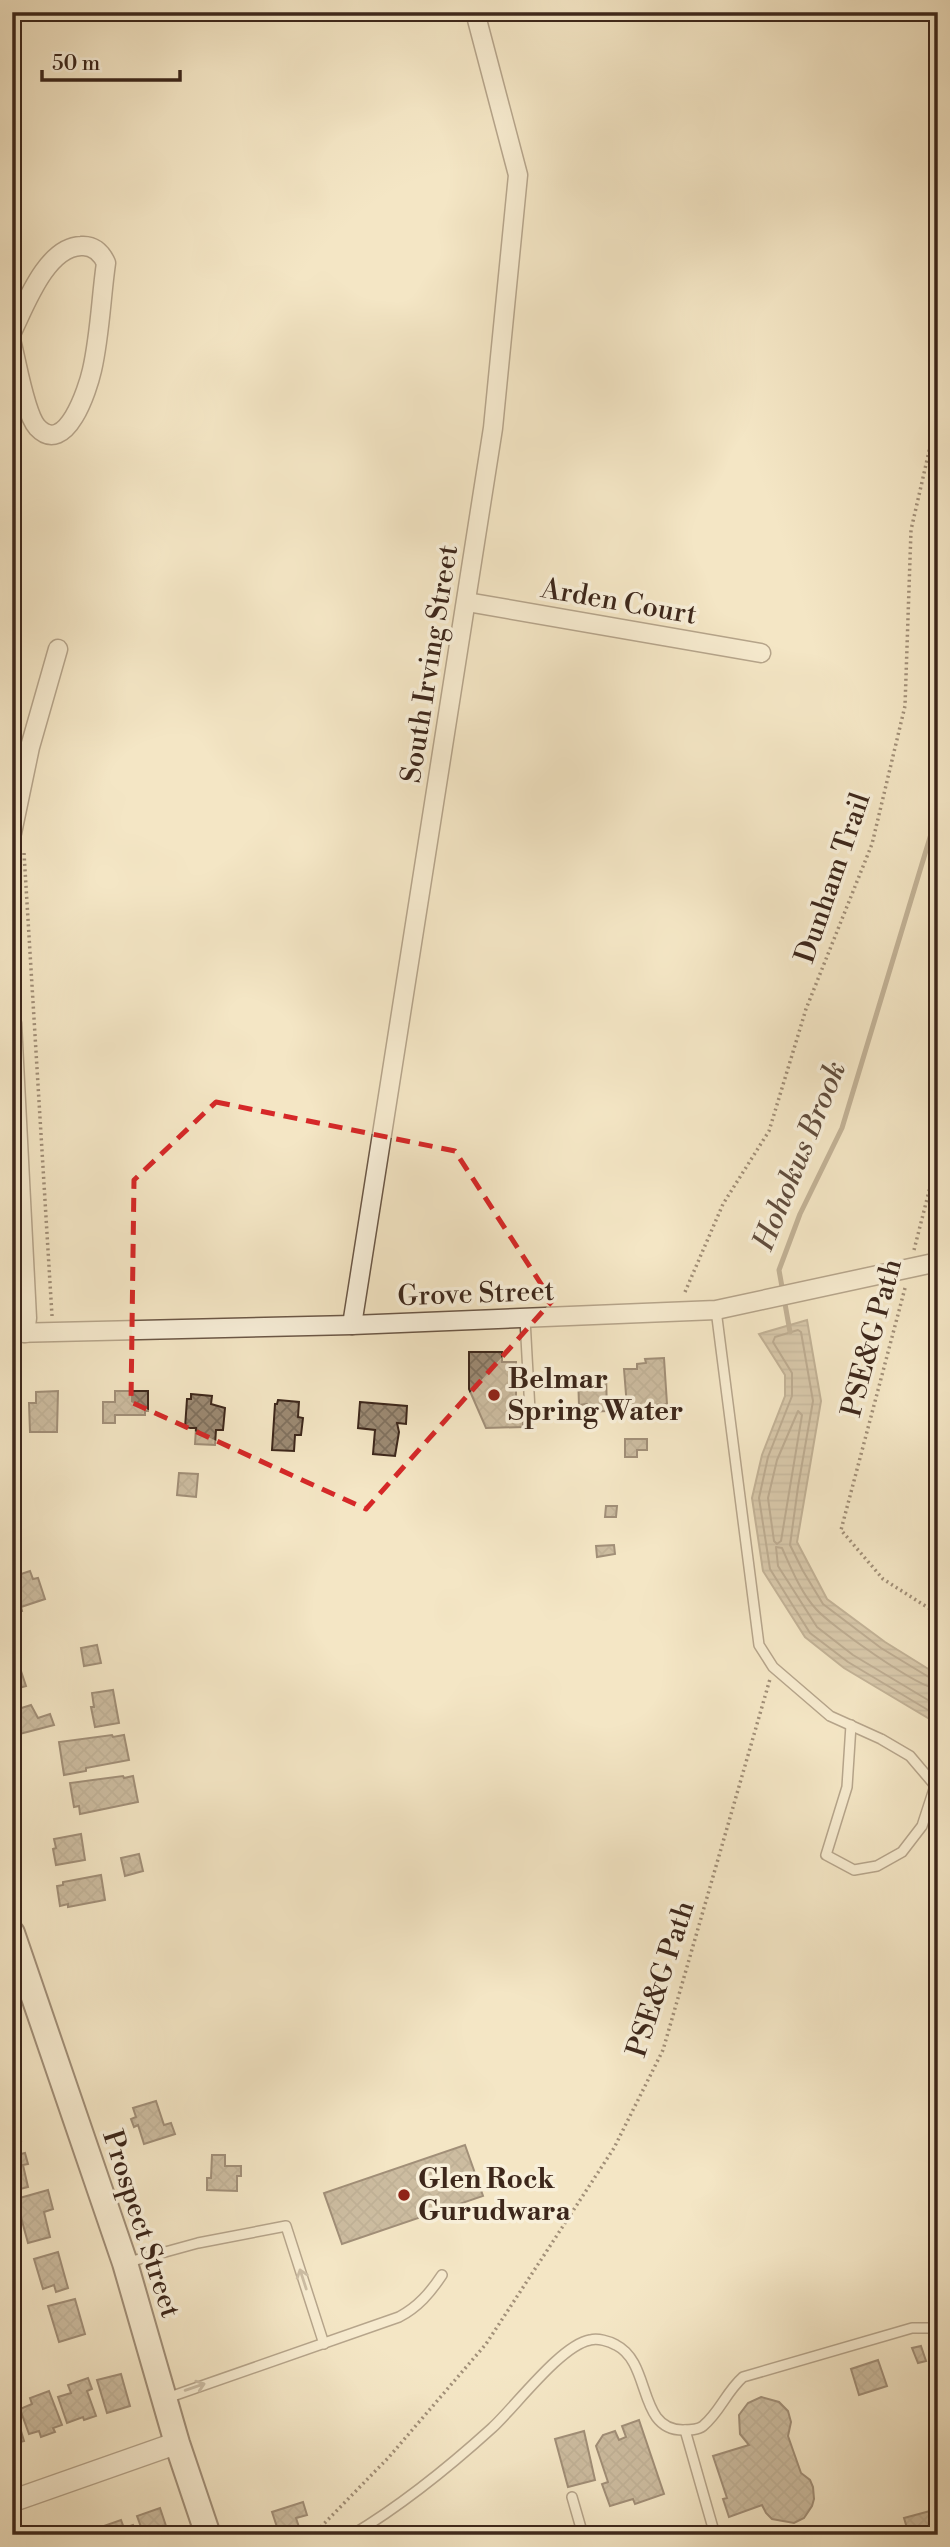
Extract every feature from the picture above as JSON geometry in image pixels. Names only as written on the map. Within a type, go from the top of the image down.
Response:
[{"type":"main road","name":"Prospect Street","points":[[12,1933],[125,2263],[177,2443],[208,2535]]},
{"type":"street","name":"South Irving Street","points":[[352,1325],[493,428],[518,175],[475,12]]},
{"type":"street","points":[[12,332],[36,282],[48,266],[75,246],[87,245],[97,250],[106,263],[92,369],[84,397],[65,429],[46,433],[37,427],[22,385],[12,344]]},
{"type":"street","name":"Arden Court","points":[[467,602],[761,653]]},
{"type":"street","points":[[12,833],[30,747],[58,649]]},
{"type":"street","points":[[12,1023],[26,1304],[19,1333]]},
{"type":"street","name":"Grove Street","points":[[19,1333],[352,1325],[716,1310],[938,1262]]},
{"type":"street","points":[[12,2501],[177,2443]]},
{"type":"lane","points":[[716,1310],[759,1645],[773,1667],[830,1716],[881,1739],[910,1756],[937,1788],[922,1826],[902,1852],[877,1866],[855,1870],[826,1855],[848,1787],[851,1726]]},
{"type":"lane","points":[[524,1319],[530,1411]]},
{"type":"lane","points":[[125,2263],[198,2243],[286,2226],[324,2344]]},
{"type":"lane","points":[[165,2399],[324,2344],[413,2309],[432,2290],[442,2275]]},
{"type":"lane","points":[[352,2535],[407,2498],[439,2472],[493,2427],[560,2357],[589,2340],[609,2342],[622,2348],[635,2363],[653,2414],[671,2429],[685,2430],[701,2428],[713,2417],[731,2387],[743,2377],[912,2328],[938,2328]]},
{"type":"lane","points":[[685,2430],[715,2535]]},
{"type":"lane","points":[[572,2497],[583,2535]]},
{"type":"path","name":"Dunham Trail","points":[[685,1292],[723,1204],[769,1131],[806,1009],[872,844],[905,706],[911,530],[938,412]]},
{"type":"path","points":[[24,853],[52,1318]]},
{"type":"path","name":"PSE&G Path","points":[[938,1156],[841,1530],[883,1578],[938,1614]]},
{"type":"path","name":"PSE&G Path","points":[[313,2535],[389,2457],[486,2344],[614,2148],[663,2050],[773,1667]]},
{"type":"highlighted area","points":[[216,1102],[455,1151],[552,1301],[366,1509],[131,1402],[134,1180]]},
{"type":"water","points":[[807,1320],[821,1401],[797,1542],[827,1599],[885,1642],[938,1675],[938,1724],[844,1668],[805,1637],[763,1571],[752,1498],[762,1455],[785,1396],[785,1375],[759,1334]]},
{"type":"building","name":"Belmar Spring Water","points":[[469,1352],[502,1352],[502,1362],[516,1362],[516,1401],[523,1401],[523,1427],[486,1428],[469,1389]]},
{"type":"building","points":[[664,1358],[667,1404],[627,1407],[624,1369],[637,1369],[637,1364],[646,1363],[645,1359]]},
{"type":"building","points":[[606,1374],[607,1411],[587,1412],[587,1404],[579,1405],[578,1375]]},
{"type":"building","points":[[58,1391],[57,1432],[30,1432],[29,1403],[36,1403],[36,1392]]},
{"type":"building","points":[[115,1391],[148,1391],[148,1411],[145,1411],[145,1415],[115,1415],[115,1423],[103,1423],[103,1402],[115,1402]]},
{"type":"building","points":[[191,1394],[212,1396],[211,1404],[225,1408],[223,1430],[216,1430],[215,1445],[195,1444],[196,1428],[185,1428],[187,1399],[191,1399]]},
{"type":"building","points":[[278,1400],[299,1402],[298,1417],[303,1418],[301,1435],[295,1435],[294,1451],[272,1450],[275,1404]]},
{"type":"building","points":[[360,1402],[407,1406],[406,1424],[397,1423],[399,1432],[395,1456],[373,1454],[375,1430],[358,1428]]},
{"type":"building","points":[[565,1406],[574,1406],[574,1417],[565,1417]]},
{"type":"building","points":[[625,1439],[647,1439],[647,1450],[637,1450],[637,1457],[625,1457]]},
{"type":"building","points":[[179,1473],[198,1474],[196,1497],[177,1495]]},
{"type":"building","points":[[606,1506],[617,1506],[616,1517],[605,1517]]},
{"type":"building","points":[[614,1545],[615,1554],[597,1557],[596,1546]]},
{"type":"building","points":[[30,1571],[33,1579],[38,1578],[45,1599],[21,1607],[22,1611],[13,1613],[18,1626],[12,1628],[12,1577]]},
{"type":"building","points":[[97,1645],[101,1663],[84,1666],[81,1648]]},
{"type":"building","points":[[17,1659],[26,1686],[12,1690],[12,1660]]},
{"type":"building","points":[[113,1690],[119,1723],[95,1727],[91,1707],[94,1707],[92,1693]]},
{"type":"building","points":[[31,1705],[38,1718],[50,1714],[54,1725],[12,1736],[12,1711]]},
{"type":"building","points":[[124,1735],[129,1760],[64,1775],[59,1742]]},
{"type":"building","points":[[133,1776],[138,1802],[80,1814],[79,1806],[74,1807],[70,1783]]},
{"type":"building","points":[[81,1834],[85,1860],[56,1865],[54,1839]]},
{"type":"building","points":[[139,1854],[143,1871],[125,1876],[121,1858]]},
{"type":"building","points":[[101,1875],[105,1900],[60,1906],[57,1886],[63,1885],[63,1882]]},
{"type":"building","points":[[156,2101],[164,2125],[171,2123],[175,2134],[144,2144],[138,2125],[134,2127],[131,2119],[136,2117],[133,2108]]},
{"type":"building","points":[[17,2128],[21,2141],[12,2144],[12,2130]]},
{"type":"building","name":"Glen Rock Gurudwara","points":[[465,2145],[483,2196],[342,2244],[324,2193]]},
{"type":"building","points":[[25,2153],[28,2164],[23,2165],[28,2187],[12,2191],[12,2156]]},
{"type":"building","points":[[212,2155],[225,2155],[225,2166],[241,2166],[241,2176],[237,2176],[237,2191],[207,2190],[207,2178],[211,2178]]},
{"type":"building","points":[[48,2190],[53,2209],[44,2212],[50,2237],[28,2243],[16,2199]]},
{"type":"building","points":[[58,2252],[68,2288],[56,2292],[54,2285],[43,2289],[34,2259]]},
{"type":"building","points":[[75,2299],[85,2334],[59,2342],[48,2306]]},
{"type":"building","points":[[921,2346],[926,2361],[918,2363],[912,2348]]},
{"type":"building","points":[[878,2360],[887,2386],[859,2395],[851,2369]]},
{"type":"building","points":[[121,2374],[130,2406],[107,2413],[97,2380]]},
{"type":"building","points":[[88,2378],[92,2389],[87,2391],[96,2416],[67,2423],[58,2397],[71,2393],[68,2385]]},
{"type":"building","points":[[49,2391],[62,2425],[53,2428],[55,2432],[41,2437],[39,2431],[29,2434],[20,2409],[32,2404],[30,2398]]},
{"type":"building","points":[[761,2397],[779,2402],[788,2411],[791,2422],[788,2436],[801,2473],[810,2480],[813,2487],[812,2506],[804,2518],[794,2523],[772,2519],[762,2505],[729,2517],[723,2499],[727,2498],[713,2456],[749,2445],[740,2434],[739,2415],[748,2403]]},
{"type":"building","points":[[15,2411],[24,2441],[12,2444],[12,2412]]},
{"type":"building","points":[[639,2420],[664,2494],[635,2504],[633,2499],[610,2506],[602,2484],[608,2482],[596,2446],[603,2435],[615,2431],[619,2440],[626,2437],[622,2426]]},
{"type":"building","points":[[584,2431],[595,2480],[568,2487],[555,2439]]},
{"type":"building","points":[[303,2502],[307,2515],[296,2518],[299,2527],[279,2533],[272,2512]]},
{"type":"building","points":[[160,2508],[169,2535],[144,2535],[137,2516]]},
{"type":"building","points":[[930,2511],[937,2535],[909,2535],[904,2518]]},
{"type":"building","points":[[121,2520],[124,2528],[133,2525],[136,2535],[97,2535],[95,2529]]},
{"type":"waterway","name":"Hohokus Brook","points":[[790,1332],[779,1270],[800,1214],[842,1128],[938,811]]},
{"type":"place","name":"Belmar Spring Water","points":[[494,1395]]},
{"type":"place","name":"Glen Rock Gurudwara","points":[[404,2195]]}]
